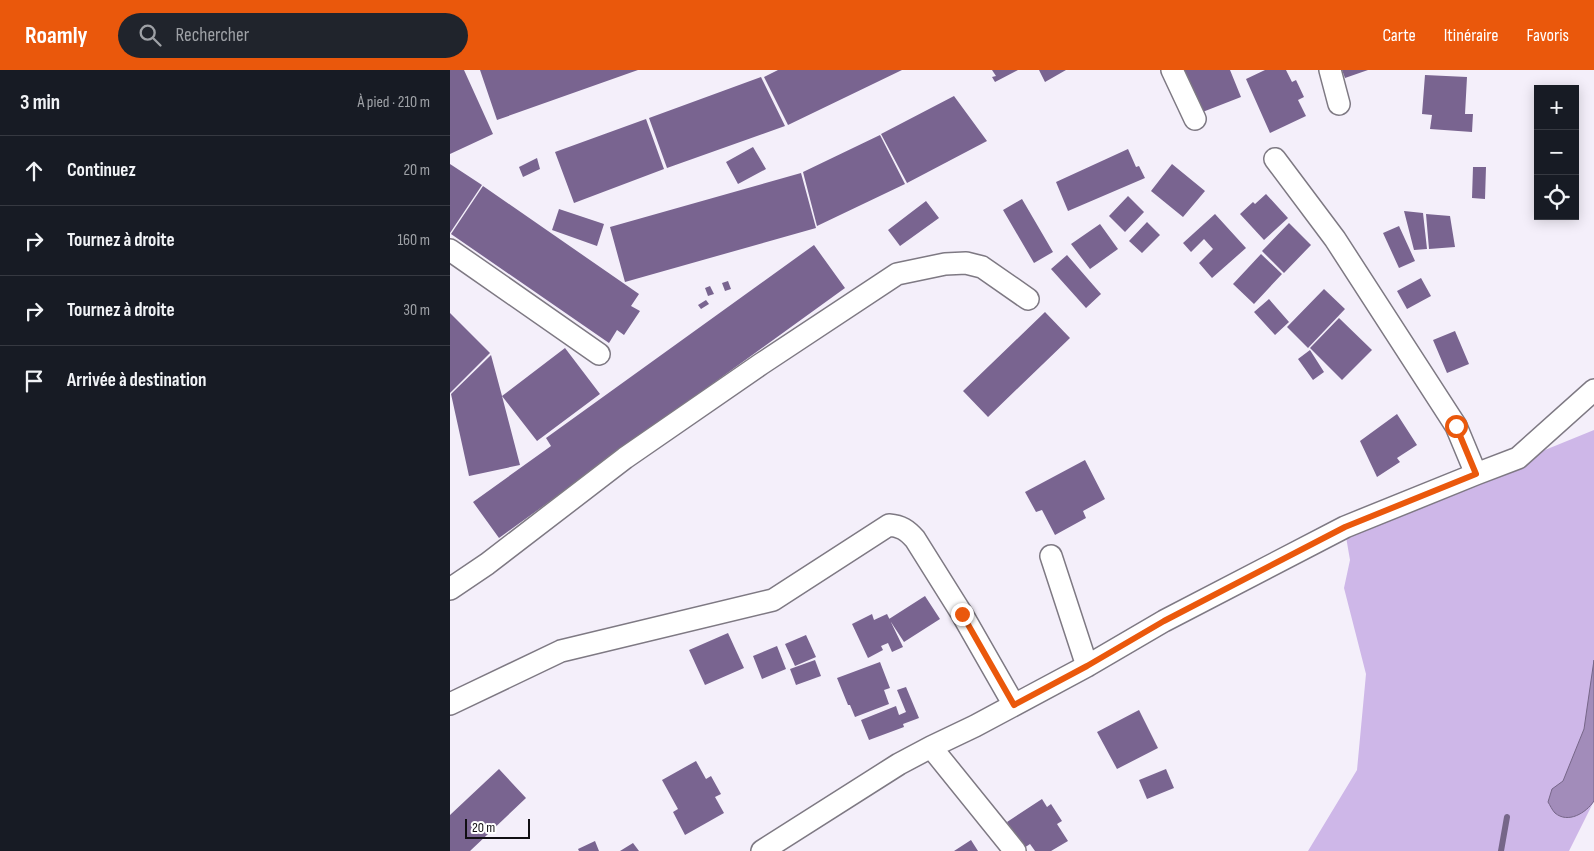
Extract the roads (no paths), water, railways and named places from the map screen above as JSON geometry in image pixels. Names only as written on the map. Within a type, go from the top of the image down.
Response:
[{"type":"street","points":[[1172,70],[1195,119]]},
{"type":"street","points":[[1330,70],[1339,104]]},
{"type":"street","points":[[1275,160],[1335,239],[1451,418],[1476,474]]},
{"type":"street","points":[[450,250],[598,354]]},
{"type":"street","points":[[450,589],[487,564],[625,458],[760,364],[897,274],[946,264],[966,263],[982,267],[1028,299]]},
{"type":"street","points":[[762,851],[899,764],[1014,705],[1172,617],[1345,527],[1518,458],[1594,390]]},
{"type":"street","points":[[450,704],[561,651],[773,600],[888,524],[898,525],[908,531],[915,539],[962,614],[1014,705]]},
{"type":"street","points":[[1051,556],[1087,666]]},
{"type":"street","points":[[931,747],[1015,851]]},
{"type":"waterway","points":[[1501,851],[1507,817]]}]
